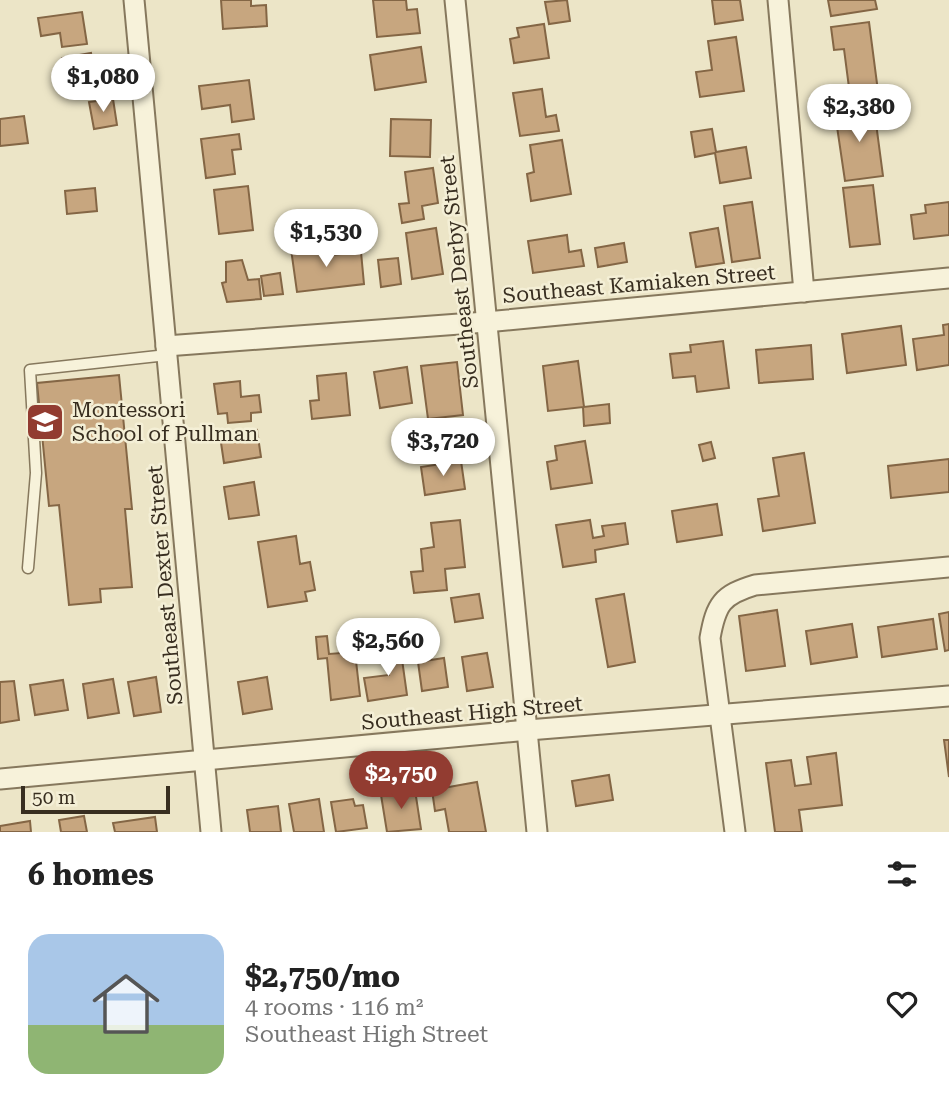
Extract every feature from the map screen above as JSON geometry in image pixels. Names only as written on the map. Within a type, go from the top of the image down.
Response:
[{"type":"street","name":"Southeast Dexter Street","points":[[134,0],[211,832]]},
{"type":"street","name":"Southeast Derby Street","points":[[456,0],[537,832]]},
{"type":"street","points":[[778,0],[804,292]]},
{"type":"street","name":"Southeast Kamiaken Street","points":[[167,351],[949,278]]},
{"type":"street","points":[[735,832],[710,638],[714,617],[730,592],[755,585],[949,567]]},
{"type":"street","name":"Southeast High Street","points":[[0,779],[528,730],[949,696]]},
{"type":"lane","points":[[28,568],[36,474],[30,370],[167,351]]},
{"type":"building","points":[[221,0],[251,0],[251,6],[266,5],[267,26],[223,29]]},
{"type":"building","points":[[373,0],[406,0],[407,10],[417,9],[420,33],[377,37]]},
{"type":"building","points":[[567,0],[570,21],[549,24],[545,2]]},
{"type":"building","points":[[712,0],[740,0],[743,20],[715,24]]},
{"type":"building","points":[[828,0],[875,0],[877,9],[831,16]]},
{"type":"building","points":[[82,12],[87,44],[62,47],[60,33],[41,36],[38,18]]},
{"type":"building","points":[[869,22],[879,99],[851,103],[844,49],[834,50],[831,27]]},
{"type":"building","points":[[544,24],[549,58],[514,63],[510,39],[519,37],[517,28]]},
{"type":"building","points":[[736,37],[744,91],[700,97],[696,72],[712,70],[708,41]]},
{"type":"building","points":[[421,47],[426,82],[375,90],[370,55]]},
{"type":"building","points":[[91,53],[96,86],[67,91],[62,58]]},
{"type":"building","points":[[249,80],[254,119],[232,122],[230,105],[202,109],[199,86]]},
{"type":"building","points":[[542,89],[546,117],[556,115],[559,131],[520,136],[513,93]]},
{"type":"building","points":[[113,99],[117,125],[94,129],[89,102]]},
{"type":"building","points":[[874,108],[883,176],[845,181],[835,113]]},
{"type":"building","points":[[24,116],[28,143],[0,146],[0,119]]},
{"type":"building","points":[[391,119],[431,120],[430,157],[390,156]]},
{"type":"building","points":[[712,129],[716,152],[746,147],[751,178],[720,183],[715,153],[695,157],[691,132]]},
{"type":"building","points":[[239,134],[241,149],[232,150],[235,174],[206,178],[201,139]]},
{"type":"building","points":[[562,140],[571,194],[531,201],[527,174],[534,172],[530,145]]},
{"type":"building","points":[[433,168],[438,203],[422,206],[424,219],[402,223],[399,204],[409,203],[405,172]]},
{"type":"building","points":[[873,185],[880,244],[850,247],[843,188]]},
{"type":"building","points":[[248,186],[253,230],[219,234],[214,190]]},
{"type":"building","points":[[95,188],[97,211],[67,214],[65,191]]},
{"type":"building","points":[[752,202],[760,258],[732,262],[724,206]]},
{"type":"building","points":[[949,202],[949,235],[914,239],[911,215],[926,213],[925,205]]},
{"type":"building","points":[[436,228],[443,274],[412,279],[406,233]]},
{"type":"building","points":[[718,228],[724,263],[696,267],[690,233]]},
{"type":"building","points":[[567,235],[569,252],[581,250],[584,266],[533,273],[528,241]]},
{"type":"building","points":[[624,243],[627,262],[598,267],[595,248]]},
{"type":"building","points":[[320,246],[321,256],[361,252],[364,284],[297,292],[291,249]]},
{"type":"building","points":[[398,258],[401,284],[381,287],[378,260]]},
{"type":"building","points":[[242,260],[248,280],[259,279],[261,299],[227,302],[222,283],[226,282],[226,262]]},
{"type":"building","points":[[280,273],[283,294],[264,296],[261,276]]},
{"type":"building","points":[[949,324],[949,365],[917,370],[913,339],[944,335],[943,325]]},
{"type":"building","points":[[901,326],[906,365],[847,373],[842,334]]},
{"type":"building","points":[[723,341],[729,388],[697,392],[695,376],[673,378],[670,354],[691,352],[690,345]]},
{"type":"building","points":[[811,345],[813,379],[759,383],[756,350]]},
{"type":"building","points":[[578,361],[584,407],[609,404],[610,423],[584,426],[583,407],[548,411],[543,366]]},
{"type":"building","points":[[457,362],[463,415],[428,419],[421,366]]},
{"type":"building","points":[[407,367],[412,403],[380,408],[374,372]]},
{"type":"building","points":[[346,373],[350,415],[312,419],[310,401],[319,400],[317,376]]},
{"type":"building","points":[[119,375],[132,509],[125,509],[132,587],[100,589],[101,602],[69,605],[59,505],[49,506],[37,383]]},
{"type":"building","points":[[240,381],[241,397],[259,395],[261,412],[251,413],[251,421],[228,423],[227,413],[218,414],[214,384]]},
{"type":"building","points":[[257,430],[261,457],[224,463],[220,436]]},
{"type":"building","points":[[585,441],[592,483],[551,489],[547,462],[557,460],[555,446]]},
{"type":"building","points":[[711,442],[715,458],[703,461],[699,445]]},
{"type":"building","points":[[804,453],[815,523],[763,531],[758,499],[779,496],[773,458]]},
{"type":"building","points":[[949,459],[949,492],[891,498],[888,466]]},
{"type":"building","points":[[461,461],[465,489],[425,495],[421,467]]},
{"type":"building","points":[[254,482],[259,515],[229,519],[224,487]]},
{"type":"building","points":[[717,504],[722,535],[677,542],[672,511]]},
{"type":"building","points":[[460,520],[465,567],[445,569],[447,590],[414,593],[411,572],[423,571],[421,549],[434,547],[431,523]]},
{"type":"building","points":[[590,520],[593,538],[604,536],[602,526],[625,523],[628,544],[595,550],[596,562],[563,567],[556,525]]},
{"type":"building","points":[[296,536],[300,564],[310,562],[315,590],[305,592],[307,601],[268,607],[258,542]]},
{"type":"building","points":[[479,594],[483,618],[455,622],[451,598]]},
{"type":"building","points":[[624,594],[635,662],[608,667],[596,599]]},
{"type":"building","points":[[777,610],[785,666],[746,671],[739,616]]},
{"type":"building","points":[[949,612],[949,650],[945,651],[939,614]]},
{"type":"building","points":[[933,619],[937,649],[882,657],[878,627]]},
{"type":"building","points":[[852,624],[857,657],[811,664],[806,631]]},
{"type":"building","points":[[327,636],[329,654],[355,652],[360,696],[331,700],[327,658],[318,659],[316,637]]},
{"type":"building","points":[[400,645],[407,695],[368,701],[364,678],[389,675],[385,647]]},
{"type":"building","points":[[487,653],[493,687],[467,691],[462,657]]},
{"type":"building","points":[[444,658],[448,687],[422,691],[418,662]]},
{"type":"building","points":[[156,677],[161,712],[134,716],[128,682]]},
{"type":"building","points":[[267,677],[272,709],[243,714],[238,682]]},
{"type":"building","points":[[113,679],[119,713],[88,718],[83,684]]},
{"type":"building","points":[[63,680],[68,710],[35,715],[30,685]]},
{"type":"building","points":[[14,681],[19,720],[0,723],[0,682]]},
{"type":"building","points":[[944,740],[949,740],[949,777]]},
{"type":"building","points":[[836,753],[842,805],[799,810],[802,832],[775,832],[766,763],[791,760],[795,786],[811,784],[807,757]]},
{"type":"building","points":[[609,775],[613,800],[576,806],[572,781]]},
{"type":"building","points":[[477,782],[486,832],[449,832],[445,809],[435,811],[432,790]]},
{"type":"building","points":[[415,790],[421,829],[387,832],[381,795]]},
{"type":"building","points":[[319,799],[324,832],[294,832],[289,804]]},
{"type":"building","points":[[353,799],[355,806],[363,805],[367,828],[336,832],[331,802]]},
{"type":"building","points":[[278,806],[281,832],[250,832],[247,810]]},
{"type":"building","points":[[84,816],[87,832],[61,832],[59,820]]},
{"type":"building","points":[[155,817],[157,832],[115,832],[113,823]]},
{"type":"building","points":[[30,821],[31,832],[0,832],[0,826]]},
{"type":"place","name":"Montessori School of Pullman","points":[[45,422]]}]
